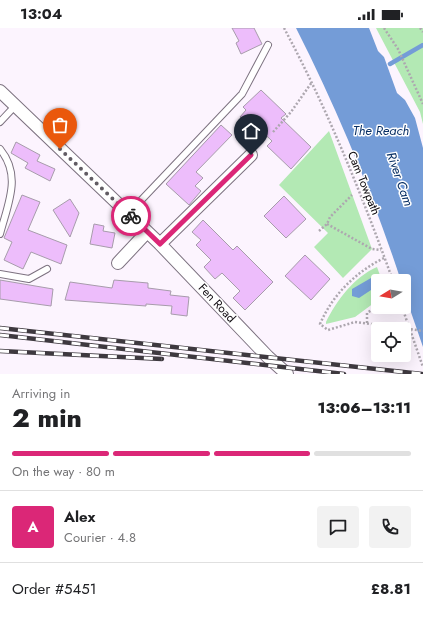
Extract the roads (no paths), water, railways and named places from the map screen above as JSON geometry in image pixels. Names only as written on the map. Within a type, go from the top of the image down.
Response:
[{"type":"street","name":"Fen Road","points":[[0,91],[160,244],[287,374]]},
{"type":"street","points":[[160,244],[251,155]]},
{"type":"street","points":[[118,263],[147,232]]},
{"type":"lane","points":[[128,214],[242,94],[268,45]]},
{"type":"lane","points":[[0,122],[15,106]]},
{"type":"lane","points":[[0,149],[9,160],[13,180],[0,234]]},
{"type":"lane","points":[[0,274],[29,279],[48,268]]},
{"type":"water","name":"The Reach","points":[[296,28],[369,28],[378,51],[384,57],[397,93],[405,100],[415,118],[423,148],[423,347],[411,312],[411,274],[399,274],[379,217],[340,121]]},
{"type":"water","points":[[371,278],[371,290],[359,298],[352,296],[352,289]]},
{"type":"waterway","points":[[390,64],[423,45]]},
{"type":"railway","points":[[0,328],[422,374]]},
{"type":"railway","points":[[0,335],[344,374]]},
{"type":"railway","points":[[0,351],[162,359]]},
{"type":"water label","name":"River Cam","points":[[400,179]]}]
